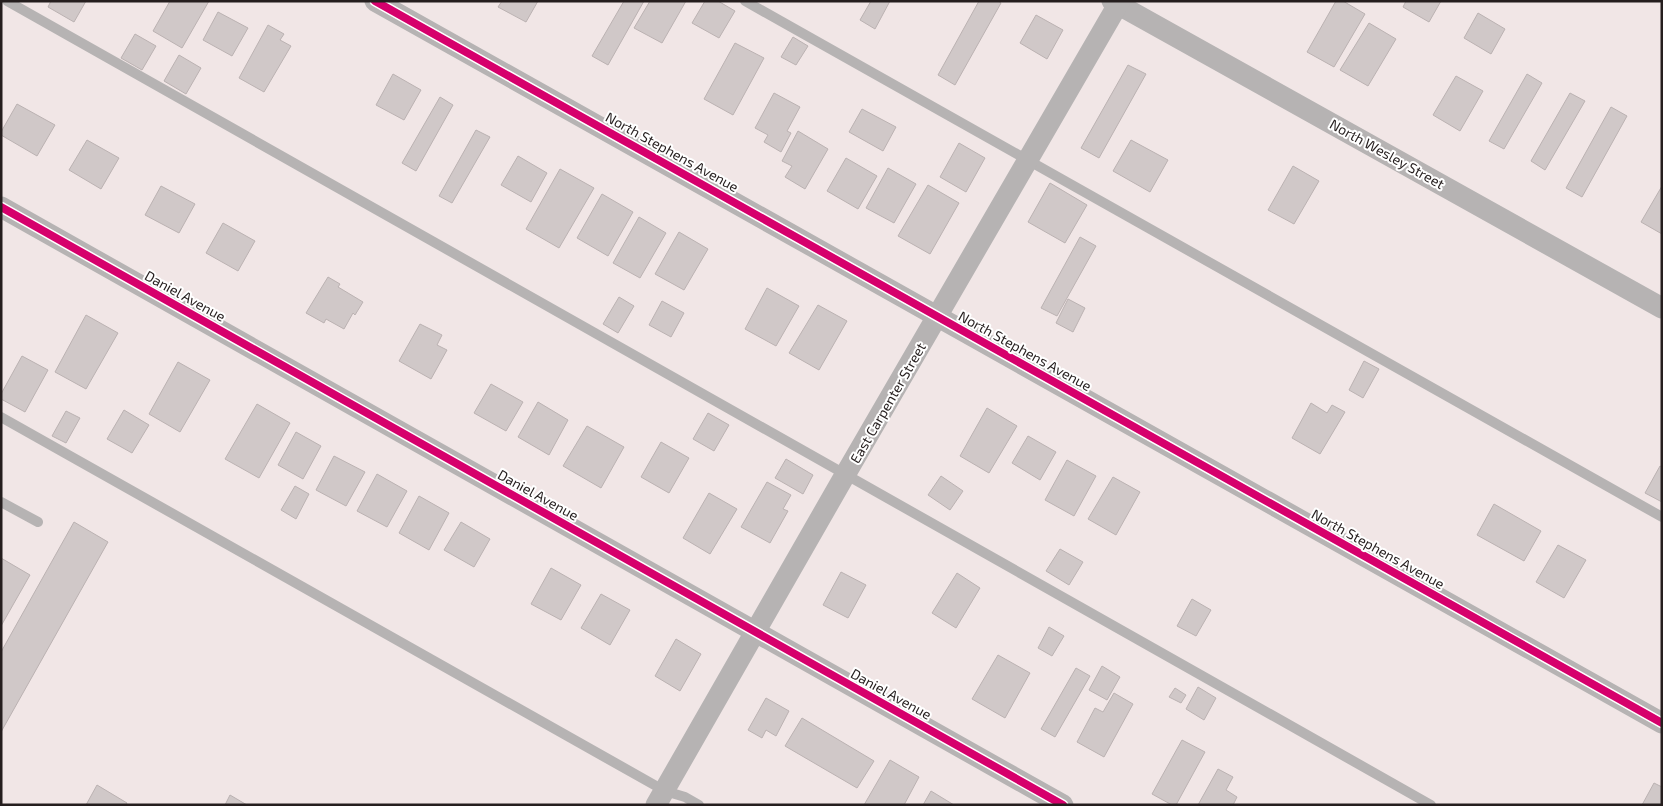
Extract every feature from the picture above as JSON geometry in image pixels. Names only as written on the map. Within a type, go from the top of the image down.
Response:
[{"type":"street","name":"North Stephens Avenue","points":[[375,1],[1662,723]]},
{"type":"street","name":"East Carpenter Street","points":[[661,798],[1117,2]]},
{"type":"street","name":"North Wesley Street","points":[[1117,2],[1662,308]]},
{"type":"street","name":"Daniel Avenue","points":[[1,207],[1063,805]]},
{"type":"lane","points":[[7,1],[1431,805]]},
{"type":"lane","points":[[745,1],[1662,517]]},
{"type":"lane","points":[[1,417],[661,798],[685,797],[699,805]]},
{"type":"lane","points":[[1,502],[38,522]]},
{"type":"building","points":[[51,1],[86,1],[74,22],[48,7]]},
{"type":"building","points":[[170,1],[209,1],[182,48],[153,31]]},
{"type":"building","points":[[502,1],[538,1],[526,22],[498,7]]},
{"type":"building","points":[[624,1],[644,1],[608,65],[592,56]]},
{"type":"building","points":[[650,1],[686,1],[662,43],[634,28]]},
{"type":"building","points":[[705,1],[718,1],[735,11],[719,38],[692,23]]},
{"type":"building","points":[[871,1],[890,1],[875,29],[860,20]]},
{"type":"building","points":[[979,1],[998,1],[1001,3],[955,85],[938,75]]},
{"type":"building","points":[[1336,1],[1343,1],[1365,14],[1334,67],[1307,52]]},
{"type":"building","points":[[1406,1],[1441,1],[1429,22],[1403,7]]},
{"type":"building","points":[[218,12],[248,28],[232,56],[203,40]]},
{"type":"building","points":[[1478,13],[1505,29],[1491,54],[1464,38]]},
{"type":"building","points":[[1036,15],[1063,30],[1047,59],[1020,43]]},
{"type":"building","points":[[1369,23],[1396,39],[1368,86],[1340,70]]},
{"type":"building","points":[[268,25],[284,34],[280,40],[291,46],[264,92],[239,78]]},
{"type":"building","points":[[135,34],[156,46],[142,70],[121,58]]},
{"type":"building","points":[[793,37],[808,46],[796,65],[781,57]]},
{"type":"building","points":[[735,43],[764,58],[733,115],[704,99]]},
{"type":"building","points":[[179,55],[201,68],[186,94],[164,81]]},
{"type":"building","points":[[1128,65],[1146,74],[1099,158],[1081,148]]},
{"type":"building","points":[[393,74],[421,90],[404,120],[376,105]]},
{"type":"building","points":[[1527,74],[1542,83],[1504,149],[1489,141]]},
{"type":"building","points":[[1456,76],[1483,91],[1460,131],[1433,115]]},
{"type":"building","points":[[774,93],[800,107],[787,131],[791,133],[781,152],[764,142],[768,135],[755,128]]},
{"type":"building","points":[[1570,93],[1585,101],[1545,170],[1531,161]]},
{"type":"building","points":[[440,97],[453,105],[416,171],[402,163]]},
{"type":"building","points":[[17,104],[55,125],[37,156],[1,135]]},
{"type":"building","points":[[1611,107],[1627,116],[1582,197],[1566,188]]},
{"type":"building","points":[[862,109],[896,127],[883,151],[849,132]]},
{"type":"building","points":[[476,130],[490,137],[452,203],[439,196]]},
{"type":"building","points":[[798,131],[828,149],[805,189],[785,177],[792,166],[782,161]]},
{"type":"building","points":[[87,140],[119,158],[101,189],[69,170]]},
{"type":"building","points":[[1131,140],[1168,160],[1150,192],[1113,171]]},
{"type":"building","points":[[959,143],[985,158],[966,192],[940,177]]},
{"type":"building","points":[[518,156],[547,173],[531,202],[501,185]]},
{"type":"building","points":[[846,158],[877,176],[858,209],[827,191]]},
{"type":"building","points":[[1293,166],[1319,181],[1294,224],[1268,210]]},
{"type":"building","points":[[888,168],[916,184],[894,223],[866,208]]},
{"type":"building","points":[[560,169],[594,188],[559,248],[526,229]]},
{"type":"building","points":[[1050,183],[1087,205],[1065,243],[1028,222]]},
{"type":"building","points":[[928,185],[959,203],[930,254],[898,236]]},
{"type":"building","points":[[161,186],[195,204],[179,233],[145,215]]},
{"type":"building","points":[[1662,186],[1662,234],[1641,222]]},
{"type":"building","points":[[602,194],[633,212],[608,256],[577,238]]},
{"type":"building","points":[[639,217],[666,233],[640,278],[613,263]]},
{"type":"building","points":[[223,223],[255,241],[238,271],[206,253]]},
{"type":"building","points":[[679,232],[708,249],[684,290],[655,274]]},
{"type":"building","points":[[1080,237],[1096,246],[1057,316],[1041,308]]},
{"type":"building","points":[[328,277],[340,284],[338,287],[363,302],[355,315],[353,313],[344,329],[326,319],[324,323],[306,313]]},
{"type":"building","points":[[767,288],[799,306],[776,346],[745,329]]},
{"type":"building","points":[[619,297],[634,306],[618,333],[603,324]]},
{"type":"building","points":[[1068,299],[1085,308],[1073,332],[1056,323]]},
{"type":"building","points":[[662,301],[684,313],[671,337],[649,325]]},
{"type":"building","points":[[818,305],[847,321],[819,370],[789,353]]},
{"type":"building","points":[[86,315],[118,333],[86,389],[55,372]]},
{"type":"building","points":[[420,324],[442,335],[437,345],[447,350],[431,379],[399,361]]},
{"type":"building","points":[[22,356],[48,370],[25,412],[1,399],[1,394]]},
{"type":"building","points":[[1364,361],[1379,369],[1363,398],[1349,390]]},
{"type":"building","points":[[178,362],[210,380],[180,432],[149,414]]},
{"type":"building","points":[[491,384],[523,402],[506,431],[474,413]]},
{"type":"building","points":[[538,402],[568,420],[549,455],[518,437]]},
{"type":"building","points":[[1311,403],[1327,413],[1332,405],[1345,412],[1320,454],[1292,438]]},
{"type":"building","points":[[257,404],[290,423],[259,478],[225,459]]},
{"type":"building","points":[[987,408],[1017,426],[989,473],[960,456]]},
{"type":"building","points":[[124,410],[149,425],[132,453],[107,439]]},
{"type":"building","points":[[66,411],[80,418],[66,443],[52,436]]},
{"type":"building","points":[[708,413],[729,425],[714,451],[693,439]]},
{"type":"building","points":[[587,426],[624,447],[601,488],[563,466]]},
{"type":"building","points":[[296,432],[321,446],[303,479],[278,465]]},
{"type":"building","points":[[1028,436],[1056,452],[1040,480],[1012,463]]},
{"type":"building","points":[[661,442],[689,458],[669,493],[641,477]]},
{"type":"building","points":[[334,456],[365,472],[346,506],[316,490]]},
{"type":"building","points":[[786,459],[813,475],[803,494],[775,478]]},
{"type":"building","points":[[1067,460],[1096,476],[1074,516],[1045,500]]},
{"type":"building","points":[[1660,466],[1662,467],[1662,502],[1645,493]]},
{"type":"building","points":[[377,474],[407,491],[387,527],[357,511]]},
{"type":"building","points":[[941,476],[963,491],[950,510],[928,495]]},
{"type":"building","points":[[1113,477],[1140,492],[1116,535],[1088,519]]},
{"type":"building","points":[[767,482],[791,495],[783,509],[788,511],[770,543],[741,527]]},
{"type":"building","points":[[295,486],[309,494],[296,519],[281,510]]},
{"type":"building","points":[[709,493],[737,509],[710,554],[683,538]]},
{"type":"building","points":[[419,496],[449,513],[429,550],[399,533]]},
{"type":"building","points":[[1494,504],[1541,531],[1524,561],[1477,535]]},
{"type":"building","points":[[74,522],[108,542],[1,732],[1,652]]},
{"type":"building","points":[[461,522],[490,539],[474,567],[444,550]]},
{"type":"building","points":[[1558,545],[1586,560],[1564,598],[1536,582]]},
{"type":"building","points":[[1060,549],[1083,562],[1069,585],[1046,571]]},
{"type":"building","points":[[1,558],[30,575],[1,626]]},
{"type":"building","points":[[551,568],[581,585],[561,620],[531,604]]},
{"type":"building","points":[[841,572],[866,585],[848,618],[823,605]]},
{"type":"building","points":[[957,573],[980,588],[956,628],[932,613]]},
{"type":"building","points":[[601,594],[630,610],[610,645],[581,628]]},
{"type":"building","points":[[1192,599],[1211,610],[1196,636],[1177,626]]},
{"type":"building","points":[[1049,627],[1064,636],[1052,656],[1038,648]]},
{"type":"building","points":[[676,639],[701,654],[680,691],[655,676]]},
{"type":"building","points":[[998,655],[1030,673],[1005,718],[972,699]]},
{"type":"building","points":[[1102,666],[1120,677],[1107,700],[1089,690]]},
{"type":"building","points":[[1076,668],[1090,676],[1055,737],[1041,729]]},
{"type":"building","points":[[1198,687],[1216,698],[1204,720],[1186,709]]},
{"type":"building","points":[[1175,688],[1186,695],[1181,703],[1169,697]]},
{"type":"building","points":[[1114,693],[1133,704],[1104,757],[1077,742],[1095,708],[1103,712]]},
{"type":"building","points":[[766,698],[789,711],[776,736],[766,730],[762,738],[748,730]]},
{"type":"building","points":[[802,718],[874,761],[857,788],[785,746]]},
{"type":"building","points":[[1182,740],[1205,752],[1176,805],[1172,805],[1152,794]]},
{"type":"building","points":[[890,760],[919,777],[904,805],[864,805]]},
{"type":"building","points":[[1218,769],[1233,777],[1226,790],[1237,797],[1233,805],[1198,805]]},
{"type":"building","points":[[1654,783],[1662,787],[1662,805],[1642,805]]},
{"type":"building","points":[[97,785],[127,803],[126,805],[86,805]]},
{"type":"building","points":[[931,791],[954,805],[923,805]]},
{"type":"building","points":[[230,795],[247,805],[225,805]]},
{"type":"cycle path","points":[[375,1],[1662,723]]},
{"type":"cycle path","points":[[1,207],[1063,805]]}]
